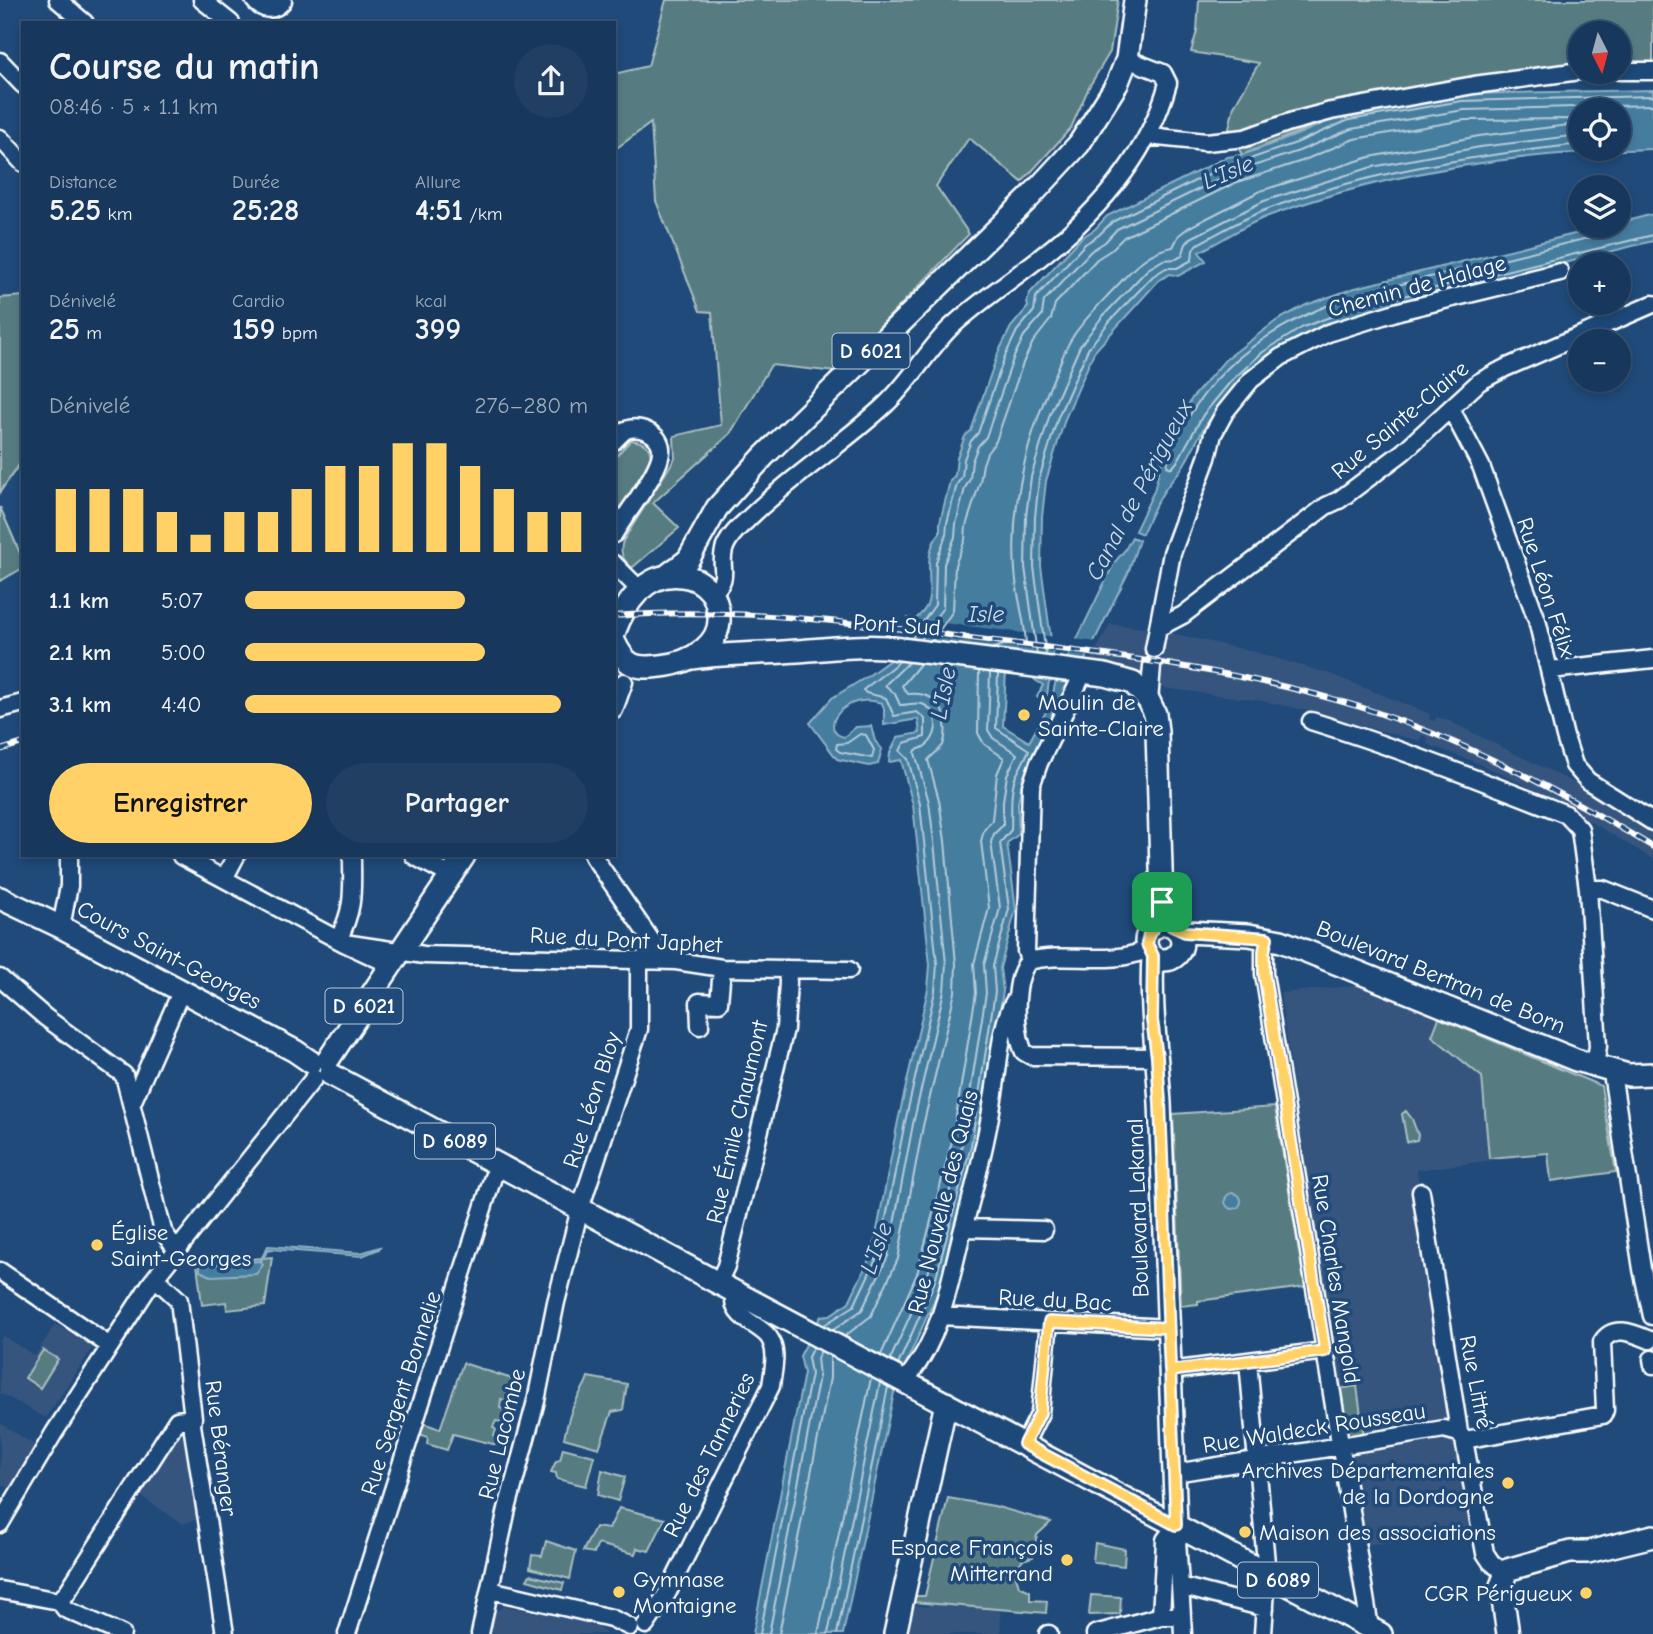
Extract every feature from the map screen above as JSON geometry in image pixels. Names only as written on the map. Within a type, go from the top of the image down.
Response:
[{"type":"main road","name":"D 6021","points":[[669,574],[688,560],[717,508],[764,456],[1019,207],[1079,144],[1117,84],[1127,59],[1135,0]]},
{"type":"main road","name":"D 6021","points":[[707,588],[702,552],[717,508]]},
{"type":"main road","points":[[616,628],[639,589],[650,581],[669,574],[688,576],[707,588],[719,614],[719,623],[708,646],[693,658]]},
{"type":"main road","name":"Pont Sud","points":[[719,623],[725,634],[736,644],[767,652]]},
{"type":"main road","points":[[616,646],[622,669]]},
{"type":"main road","name":"Pont Sud","points":[[622,669],[671,665],[693,658],[725,654],[848,646],[885,647],[1105,675],[1133,683],[1149,701]]},
{"type":"main road","points":[[1149,701],[1157,731],[1162,902],[1168,927],[1147,939],[1162,954]]},
{"type":"main road","name":"D 6021","points":[[321,1068],[463,857]]},
{"type":"main road","name":"Cours Saint-Georges","points":[[0,898],[61,927],[295,1051],[321,1068]]},
{"type":"main road","name":"Boulevard Bertran de Born","points":[[1168,927],[1196,933],[1258,937],[1298,947],[1603,1070],[1628,1075],[1653,1074]]},
{"type":"main road","name":"Boulevard Lakanal","points":[[1168,927],[1182,939],[1182,944],[1162,954],[1152,1020],[1157,1057],[1176,1525]]},
{"type":"main road","name":"Boulevard Bertran de Born","points":[[1162,954],[1197,945],[1258,937]]},
{"type":"main road","name":"D 6089","points":[[321,1068],[718,1283],[1376,1631]]},
{"type":"main road","points":[[1603,1070],[1653,1068]]},
{"type":"main road","points":[[895,1634],[946,1403]]},
{"type":"main road","points":[[1508,1634],[1501,1594],[1504,1573],[1511,1567],[1653,1536]]},
{"type":"street","points":[[58,0],[83,21]]},
{"type":"street","points":[[202,0],[228,21]]},
{"type":"street","points":[[257,3],[275,8],[284,1]]},
{"type":"street","points":[[277,21],[284,1]]},
{"type":"street","points":[[257,3],[267,21]]},
{"type":"street","points":[[707,588],[721,586],[724,578],[724,548],[745,521],[884,406],[912,378],[948,330],[1086,218],[1120,176],[1148,136],[1164,100],[1168,83],[1163,73],[1127,59]]},
{"type":"street","points":[[0,61],[21,83]]},
{"type":"street","points":[[1631,71],[1653,71]]},
{"type":"street","points":[[1148,136],[1206,142],[1245,138],[1331,111],[1474,85],[1568,73]]},
{"type":"street","points":[[0,138],[21,161]]},
{"type":"street","name":"Chemin de Halage","points":[[1160,627],[1161,607],[1172,553],[1207,458],[1213,434],[1236,396],[1267,366],[1315,338],[1351,325],[1560,272]]},
{"type":"street","name":"Rue Sainte-Claire","points":[[1160,627],[1183,615],[1326,506],[1339,500],[1403,452],[1479,382],[1653,304]]},
{"type":"street","name":"Rue Léon Félix","points":[[1451,409],[1481,466],[1537,620],[1574,765],[1588,782],[1653,822]]},
{"type":"street","points":[[616,440],[626,430],[640,429],[650,432],[658,439],[661,447],[657,468],[616,531]]},
{"type":"street","points":[[616,566],[639,589]]},
{"type":"street","points":[[1154,649],[1160,627]]},
{"type":"street","points":[[1550,670],[1653,659]]},
{"type":"street","points":[[1149,701],[1152,666]]},
{"type":"street","points":[[616,700],[622,669]]},
{"type":"street","points":[[1079,682],[1039,763],[1031,786],[1026,951],[1029,961],[1162,954]]},
{"type":"street","points":[[0,709],[21,704]]},
{"type":"street","points":[[1311,721],[1392,747],[1566,814],[1580,829],[1588,889],[1598,1046],[1653,1316],[1648,1327],[1651,1354]]},
{"type":"street","points":[[61,927],[69,886],[69,857]]},
{"type":"street","points":[[183,857],[341,941],[352,905],[352,857]]},
{"type":"street","points":[[224,879],[235,857]]},
{"type":"street","points":[[416,857],[451,876]]},
{"type":"street","points":[[594,857],[661,952],[677,961]]},
{"type":"street","points":[[1588,889],[1603,890],[1653,909]]},
{"type":"street","name":"Rue Charles Mangold","points":[[1258,937],[1264,951],[1264,974],[1340,1447],[1376,1631]]},
{"type":"street","name":"Rue du Pont Japhet","points":[[341,941],[396,958],[424,955],[677,961],[722,968],[849,970]]},
{"type":"street","name":"Rue Léon Bloy","points":[[580,1209],[639,1029],[639,961]]},
{"type":"street","name":"Rue Nouvelle des Quais","points":[[911,1373],[921,1360],[940,1316],[985,1148],[1006,1019],[1017,997],[1024,967],[1029,961]]},
{"type":"street","points":[[700,1027],[699,1002],[719,1003],[722,968]]},
{"type":"street","name":"Rue Émile Chaumont","points":[[718,1283],[726,1266],[785,1028],[787,969]]},
{"type":"street","points":[[0,978],[45,1017],[124,1075],[163,1231],[177,1251]]},
{"type":"street","points":[[132,1103],[181,992]]},
{"type":"street","points":[[1017,997],[1021,1047],[1031,1056],[1157,1057]]},
{"type":"street","points":[[0,1524],[155,1278],[321,1068]]},
{"type":"street","name":"Rue Sergent Bonnelie","points":[[347,1634],[493,1177],[500,1166]]},
{"type":"street","name":"Rue Littré","points":[[1421,1192],[1462,1437],[1485,1553],[1504,1573]]},
{"type":"street","name":"Rue Lacombe","points":[[480,1634],[507,1509],[536,1401],[556,1302],[580,1209]]},
{"type":"street","points":[[572,1246],[586,1231],[596,1227],[616,1228]]},
{"type":"street","points":[[964,1228],[1044,1230]]},
{"type":"street","points":[[0,1293],[5,1275],[110,1346]]},
{"type":"street","name":"Rue Béranger","points":[[155,1278],[179,1300],[192,1425],[225,1634]]},
{"type":"street","name":"Rue des Tanneries","points":[[639,1630],[660,1606],[771,1386],[775,1361],[769,1337],[737,1311],[734,1300],[737,1293]]},
{"type":"street","name":"Rue du Bac","points":[[940,1316],[1168,1328]]},
{"type":"street","points":[[1024,1444],[1040,1413],[1049,1322]]},
{"type":"street","name":"Rue Waldeck Rousseau","points":[[1175,1473],[1444,1429],[1462,1437],[1603,1415],[1604,1338],[1610,1332],[1625,1331],[1651,1354]]},
{"type":"street","points":[[1170,1371],[1325,1351]]},
{"type":"street","points":[[1248,1361],[1268,1574],[1263,1634]]},
{"type":"street","points":[[59,1601],[177,1420],[193,1418]]},
{"type":"street","points":[[1176,1525],[1183,1634]]},
{"type":"street","points":[[1161,1616],[1165,1540],[1176,1525]]},
{"type":"street","points":[[1180,1586],[1265,1608]]},
{"type":"street","points":[[0,1590],[59,1601],[65,1609],[122,1634]]},
{"type":"street","points":[[490,1590],[611,1618],[639,1630]]},
{"type":"street","points":[[1095,1634],[1161,1616],[1182,1616]]},
{"type":"shaded area","points":[[1110,624],[1151,629],[1161,641],[1171,633],[1255,652],[1330,674],[1430,714],[1429,719],[1434,721],[1437,717],[1447,720],[1599,795],[1653,828],[1653,859],[1544,794],[1480,764],[1427,744],[1428,738],[1422,735],[1419,741],[1263,701],[1163,688],[1156,676],[1144,676],[1123,669],[1088,666]]},
{"type":"shaded area","points":[[1362,985],[1601,1086],[1616,1172],[1551,1181],[1547,1153],[1417,1170],[1434,1315],[1453,1417],[1394,1426],[1394,1433],[1347,1437],[1280,993]]},
{"type":"shaded area","points":[[55,1324],[93,1347],[46,1418],[0,1393],[0,1341],[3,1336],[35,1356]]},
{"type":"shaded area","points":[[0,1423],[39,1448],[11,1491],[0,1483]]},
{"type":"shaded area","points":[[178,1434],[190,1438],[201,1518],[183,1524],[139,1495]]},
{"type":"shaded area","points":[[1446,1438],[1453,1440],[1457,1446],[1476,1541],[1366,1544],[1351,1454]]},
{"type":"shaded area","points":[[929,1603],[1000,1609],[1001,1634],[907,1634],[914,1605],[928,1607]]},
{"type":"shaded area","points":[[505,1606],[586,1623],[607,1634],[490,1634],[495,1612]]},
{"type":"green space","points":[[666,0],[1118,0],[1110,52],[1089,87],[1071,128],[1022,182],[969,138],[936,186],[969,234],[836,372],[771,365],[730,434],[653,503],[679,528],[632,568],[623,556],[623,541],[675,458],[674,436],[721,425],[712,312],[700,311],[656,201],[651,123],[616,149],[616,74],[648,66]]},
{"type":"green space","points":[[1199,0],[1653,0],[1653,75],[1631,77],[1631,21],[1568,21],[1568,78],[1525,82],[1343,114],[1242,155],[1229,128],[1234,106],[1259,63],[1191,52],[1197,31]]},
{"type":"green space","points":[[21,296],[21,462],[0,492],[0,298]]},
{"type":"green space","points":[[631,440],[641,442],[651,454],[651,464],[616,512],[616,456]]},
{"type":"green space","points":[[0,507],[21,555],[21,569],[0,581]]},
{"type":"green space","points":[[1439,1018],[1601,1086],[1616,1172],[1551,1181],[1548,1153],[1489,1158],[1482,1077],[1432,1036]]},
{"type":"green space","points":[[1275,1107],[1305,1287],[1198,1301],[1198,1304],[1181,1306],[1173,1114]]},
{"type":"green space","points":[[1406,1111],[1418,1135],[1417,1140],[1407,1142],[1402,1114]]},
{"type":"green space","points":[[272,1257],[265,1306],[227,1310],[226,1302],[202,1305],[197,1264]]},
{"type":"green space","points":[[43,1350],[58,1359],[40,1388],[25,1378]]},
{"type":"green space","points":[[463,1363],[512,1379],[506,1401],[501,1399],[500,1408],[509,1412],[506,1423],[496,1421],[493,1427],[496,1430],[494,1435],[498,1440],[497,1445],[453,1434],[447,1450],[427,1444],[428,1437],[419,1434],[423,1423],[440,1429]]},
{"type":"green space","points":[[588,1377],[627,1384],[623,1410],[612,1412],[599,1448],[564,1438],[571,1411]]},
{"type":"green space","points":[[1357,1386],[1364,1437],[1347,1437],[1339,1389]]},
{"type":"green space","points":[[563,1448],[594,1456],[586,1486],[557,1479],[556,1473],[551,1472],[556,1461],[560,1460]]},
{"type":"green space","points":[[602,1470],[625,1477],[618,1501],[598,1495]]},
{"type":"green space","points":[[948,1498],[994,1506],[1051,1522],[1037,1535],[1033,1557],[1022,1560],[1015,1573],[1019,1586],[1030,1591],[1030,1600],[1047,1601],[1046,1613],[913,1602],[914,1596],[925,1596]]},
{"type":"green space","points":[[619,1508],[665,1519],[649,1551],[637,1548],[635,1554],[598,1544],[594,1553],[583,1551],[595,1527],[609,1529]]},
{"type":"green space","points":[[546,1541],[576,1551],[570,1579],[530,1568],[532,1555],[542,1556]]},
{"type":"green space","points":[[1095,1543],[1125,1549],[1124,1566],[1093,1561]]},
{"type":"green space","points":[[530,1575],[564,1583],[562,1590],[527,1580]]},
{"type":"green space","points":[[1091,1595],[1121,1597],[1120,1614],[1089,1615]]},
{"type":"water","name":"Isle","points":[[1653,90],[1653,149],[1631,150],[1631,98],[1568,98],[1568,153],[1508,159],[1411,175],[1317,199],[1271,215],[1199,252],[1206,261],[1178,276],[1170,274],[1158,281],[1094,352],[1065,419],[1046,481],[1041,566],[1053,654],[1046,702],[1037,697],[1043,685],[1030,674],[1006,671],[1003,726],[1029,742],[1051,703],[1055,684],[1114,563],[1132,537],[1139,540],[1128,573],[1069,692],[1058,706],[1026,777],[1023,777],[1018,803],[1019,834],[1007,843],[1016,909],[1000,968],[1003,991],[978,1147],[942,1283],[895,1388],[843,1634],[753,1634],[804,1373],[800,1356],[821,1316],[830,1315],[849,1302],[873,1251],[898,1121],[928,989],[930,965],[913,805],[901,760],[889,762],[890,753],[898,737],[920,733],[918,719],[884,725],[882,703],[868,700],[846,706],[834,720],[833,727],[836,733],[844,737],[856,727],[871,726],[875,741],[882,749],[878,764],[869,766],[837,759],[810,723],[832,698],[894,657],[907,635],[908,618],[916,619],[926,607],[929,597],[929,560],[934,542],[940,533],[940,522],[950,481],[955,475],[957,458],[965,436],[971,431],[998,353],[1011,327],[1028,307],[1030,293],[1081,238],[1095,229],[1107,216],[1227,157],[1242,155],[1294,136],[1347,113],[1462,94]]},
{"type":"water","points":[[1653,214],[1653,241],[1609,252],[1568,252],[1568,262],[1356,315],[1292,342],[1256,368],[1224,400],[1206,424],[1181,470],[1158,501],[1142,534],[1135,531],[1154,491],[1165,446],[1192,398],[1225,360],[1276,321],[1306,305],[1355,288],[1568,236],[1568,238],[1631,238],[1631,220]]},
{"type":"water","points":[[1233,1193],[1239,1195],[1239,1207],[1233,1209],[1227,1207],[1225,1201],[1227,1195]]},
{"type":"water","points":[[268,1246],[361,1253],[380,1247],[362,1256],[269,1249],[256,1274],[211,1276],[200,1271],[200,1265],[260,1261]]},
{"type":"pier","points":[[904,618],[1056,637],[1057,653],[903,634]]},
{"type":"pier","points":[[1073,639],[1098,642],[1090,657],[1065,654]]},
{"type":"railway","points":[[616,616],[704,613],[837,622],[1118,657],[1264,682],[1360,707],[1437,735],[1511,768],[1653,847]]},
{"type":"railway","points":[[0,750],[21,744]]},
{"type":"place","name":"Moulin de Sainte-Claire","points":[[1024,715]]},
{"type":"place","name":"Église Saint-Georges","points":[[97,1245]]},
{"type":"place","name":"Archives Départementales de la Dordogne","points":[[1508,1483]]},
{"type":"place","name":"Maison des associations","points":[[1245,1532]]},
{"type":"place","name":"Espace François Mitterrand","points":[[1067,1560]]},
{"type":"place","name":"Gymnase Montaigne","points":[[619,1592]]},
{"type":"place","name":"CGR Périgueux","points":[[1586,1593]]},
{"type":"route","points":[[1162,902],[1158,922],[1149,934],[1147,944],[1153,956],[1152,1020],[1160,1103],[1168,1328],[1170,1371],[1175,1473],[1176,1525],[1024,1444],[1040,1413],[1049,1322],[1168,1328],[1168,1335],[1170,1371],[1325,1351],[1264,974],[1267,938],[1176,929],[1172,926],[1162,902]]},
{"type":"water label","name":"L'Isle","points":[[1228,172]]},
{"type":"water label","name":"Canal de Périgueux","points":[[1139,490]]},
{"type":"water label","name":"L'Isle","points":[[943,693]]},
{"type":"water label","name":"L'Isle","points":[[876,1248]]}]
